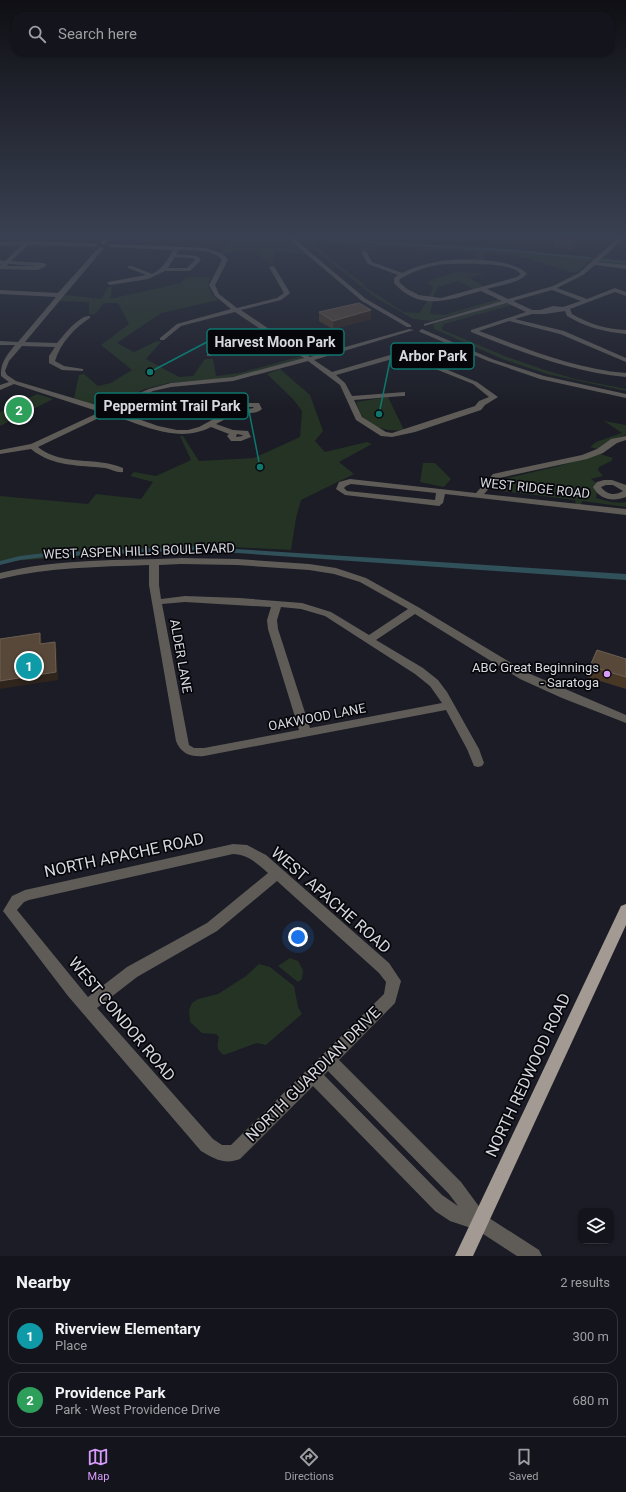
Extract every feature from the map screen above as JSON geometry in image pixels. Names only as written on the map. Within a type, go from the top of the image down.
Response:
[{"type":"main road","name":"NORTH REDWOOD ROAD","points":[[464,1256],[626,910]]},
{"type":"street","points":[[59,296],[3,365],[2,371],[4,376],[14,382],[100,411],[112,410],[151,390],[171,385],[233,379],[528,296]]},
{"type":"street","points":[[217,296],[331,374],[343,384],[351,398],[359,418],[384,434],[392,435],[412,430],[475,409],[480,407],[482,403],[494,397],[481,389],[475,383],[404,354],[394,355],[331,374]]},
{"type":"street","points":[[162,339],[185,322],[279,299],[284,296]]},
{"type":"street","points":[[359,296],[410,328]]},
{"type":"street","points":[[368,296],[423,326],[490,360],[542,378],[626,396]]},
{"type":"street","points":[[415,296],[428,299],[447,299],[459,296]]},
{"type":"street","points":[[495,296],[532,312]]},
{"type":"street","points":[[573,296],[588,301]]},
{"type":"street","points":[[601,296],[566,309],[532,312],[473,330],[535,354],[579,367],[626,375]]},
{"type":"street","points":[[566,309],[569,315],[576,319],[609,331],[626,332]]},
{"type":"street","points":[[82,370],[62,368],[51,362],[53,354],[78,323],[88,317]]},
{"type":"street","points":[[509,319],[524,324],[562,332],[626,360]]},
{"type":"street","points":[[423,326],[494,358],[545,375],[626,393]]},
{"type":"street","points":[[209,355],[223,345],[270,333]]},
{"type":"street","points":[[0,343],[60,345]]},
{"type":"street","points":[[0,388],[14,382]]},
{"type":"street","points":[[351,398],[402,394]]},
{"type":"street","points":[[112,410],[175,432],[189,432],[211,425],[221,418],[244,410]]},
{"type":"street","points":[[0,452],[33,446],[67,432],[100,411]]},
{"type":"street","points":[[211,425],[233,433]]},
{"type":"street","points":[[479,495],[496,476],[584,457],[600,451],[614,441],[626,438]]},
{"type":"street","points":[[33,446],[41,454],[49,458],[68,462],[105,465],[115,467],[120,470]]},
{"type":"street","name":"WEST RIDGE ROAD","points":[[441,491],[439,503],[345,493],[340,489],[342,484],[350,481],[479,495],[626,512]]},
{"type":"street","name":"WEST RIDGE ROAD","points":[[626,490],[619,484],[610,482],[601,483],[597,487],[600,492],[612,497],[620,496],[626,493]]},
{"type":"street","name":"WEST ASPEN HILLS BOULEVARD","points":[[0,576],[23,570],[52,566],[154,562],[237,562],[322,568],[363,580],[415,609],[524,676],[626,719]]},
{"type":"street","name":"ALDER LANE","points":[[154,562],[153,578],[182,741],[185,747],[190,751]]},
{"type":"street","points":[[157,602],[194,599],[302,606],[322,611],[335,617],[427,677],[439,689],[473,749],[478,763]]},
{"type":"street","points":[[277,604],[272,620],[273,630],[306,733]]},
{"type":"street","points":[[370,639],[415,609]]},
{"type":"street","name":"OAKWOOD LANE","points":[[190,751],[204,752],[449,706]]},
{"type":"street","name":"WEST APACHE ROAD","points":[[242,849],[261,859],[384,968],[394,981]]},
{"type":"street","name":"NORTH APACHE ROAD","points":[[14,902],[22,896],[34,892],[225,850],[242,849]]},
{"type":"street","points":[[87,1007],[132,972],[212,927],[277,873]]},
{"type":"street","name":"WEST CONDOR ROAD","points":[[14,902],[10,911],[87,1007],[207,1145],[220,1153]]},
{"type":"street","name":"NORTH GUARDIAN DRIVE","points":[[220,1153],[234,1153],[313,1075],[390,998],[394,981]]},
{"type":"street","points":[[328,1060],[450,1183],[480,1222],[533,1256]]},
{"type":"street","points":[[313,1075],[436,1201],[456,1215],[468,1220],[480,1222]]},
{"type":"green space","points":[[64,296],[101,299],[103,296],[111,296],[110,299],[125,296],[214,296],[218,300],[161,313],[117,343],[134,352],[157,341],[161,342],[146,359],[179,377],[193,376],[205,359],[213,359],[216,376],[240,373],[302,356],[302,359],[246,375],[168,383],[145,389],[111,405],[95,405],[74,398],[79,375],[84,374],[98,386],[111,383],[132,370],[101,345],[129,324],[118,303],[104,303],[94,315],[89,314],[89,302],[60,301]]},
{"type":"green space","points":[[373,296],[378,296],[403,312],[419,313],[428,300],[433,301],[430,314],[444,315],[499,299],[503,301],[431,321],[413,319]]},
{"type":"green space","points":[[504,303],[512,305],[444,324],[442,328],[443,330],[507,357],[575,379],[626,389],[626,391],[547,374],[505,360],[434,329],[433,324]]},
{"type":"green space","points":[[280,369],[310,395],[323,431],[315,441],[325,452],[367,442],[372,444],[339,462],[354,474],[301,500],[296,518],[291,550],[213,546],[0,562],[0,496],[88,504],[96,494],[141,499],[153,482],[130,476],[134,472],[156,476],[191,460],[180,436],[183,436],[199,461],[254,458],[300,437],[302,411],[293,399],[267,374]]},
{"type":"green space","points":[[37,394],[53,399],[0,426],[0,412]]},
{"type":"green space","points":[[388,397],[404,430],[387,430],[370,424],[360,413],[356,402]]},
{"type":"green space","points":[[604,421],[626,425],[626,435],[610,440],[597,449],[590,447],[596,442],[622,433]]},
{"type":"green space","points":[[600,454],[613,458],[611,461],[599,467],[598,470],[603,476],[591,479],[598,484],[596,498],[622,503],[626,502],[626,507],[582,501],[581,505],[576,505],[575,500],[493,490],[495,485],[508,478],[559,466]]},
{"type":"green space","points":[[423,463],[435,463],[451,479],[444,487],[420,482]]},
{"type":"green space","points":[[290,958],[298,961],[303,970],[302,979],[298,982],[278,966]]},
{"type":"green space","points":[[259,964],[270,967],[294,986],[298,1007],[302,1014],[266,1045],[257,1043],[224,1055],[218,1047],[219,1037],[216,1034],[202,1033],[190,1022],[189,1010],[192,1003],[198,999],[218,994],[246,976]]},
{"type":"building","points":[[359,303],[371,310],[333,321],[319,312]]},
{"type":"building","points":[[40,633],[40,644],[55,642],[56,672],[0,681],[0,639]]},
{"type":"building","points":[[597,650],[626,659],[626,677],[590,666]]},
{"type":"waterway","points":[[0,563],[20,558],[45,555],[201,548],[213,549]]},
{"type":"waterway","points":[[222,550],[626,577]]},
{"type":"place","name":"Harvest Moon Park","points":[[150,372]]},
{"type":"place","name":"Providence Park","points":[[19,410]]},
{"type":"place","name":"Arbor Park","points":[[379,414]]},
{"type":"place","name":"Peppermint Trail Park","points":[[260,467]]},
{"type":"place","name":"Riverview Elementary","points":[[29,666]]},
{"type":"place","name":"ABC Great Beginnings - Saratoga","points":[[607,674]]}]
